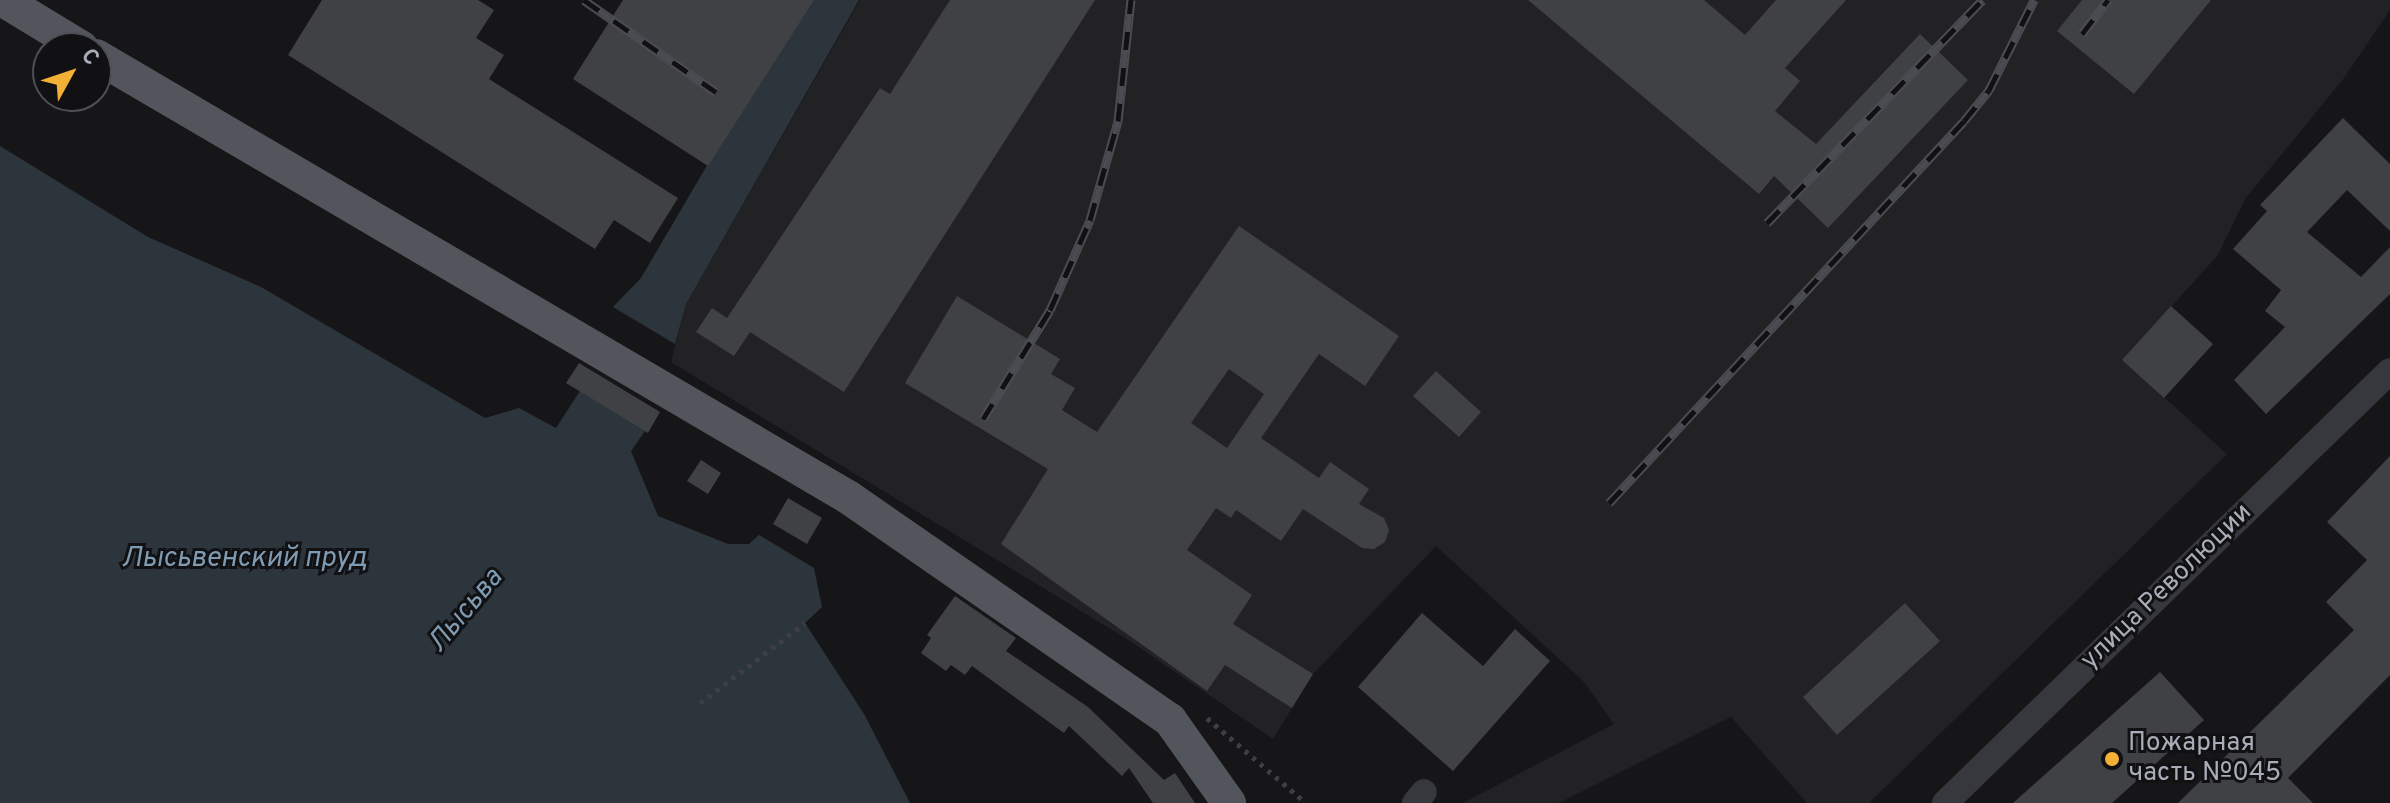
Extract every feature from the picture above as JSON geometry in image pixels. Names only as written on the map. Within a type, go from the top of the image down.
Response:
[{"type":"main road","points":[[3,0],[56,32]]},
{"type":"main road","points":[[112,65],[848,497],[1170,720],[1229,803]]},
{"type":"street","name":"улица Революции","points":[[1950,802],[2390,371]]},
{"type":"path","points":[[700,703],[805,623]]},
{"type":"shaded area","points":[[860,0],[2390,0],[2390,10],[2344,78],[2245,199],[2218,255],[2123,360],[2227,454],[1869,803],[1807,803],[1731,717],[1559,803],[1463,803],[1614,724],[1583,681],[1436,546],[1313,674],[1273,739],[1127,639],[671,362],[686,304]]},
{"type":"water","points":[[804,0],[859,0],[686,304],[675,344],[613,307],[641,278]]},
{"type":"water","name":"Лысьвенский пруд","points":[[0,146],[148,237],[261,287],[485,418],[519,408],[556,428],[580,391],[645,431],[631,451],[658,516],[728,544],[749,544],[759,535],[814,568],[822,607],[805,623],[864,714],[910,803],[0,803]]},
{"type":"building","points":[[322,0],[478,0],[494,10],[476,38],[504,55],[489,79],[678,198],[650,243],[614,220],[595,249],[288,55]]},
{"type":"building","points":[[623,0],[814,0],[708,166],[573,79]]},
{"type":"building","points":[[950,0],[1095,0],[844,392],[750,332],[734,356],[696,332],[712,308],[727,318],[880,88],[890,94]]},
{"type":"building","points":[[1528,0],[1704,0],[1745,35],[1776,0],[1846,0],[1785,68],[1800,81],[1775,111],[1816,144],[1920,34],[1968,80],[1828,228],[1774,176],[1759,194]]},
{"type":"building","points":[[2082,0],[2211,0],[2134,94],[2057,31]]},
{"type":"building","points":[[2343,118],[2390,164],[2390,231],[2347,190],[2307,232],[2361,277],[2390,247],[2390,294],[2266,414],[2234,380],[2285,327],[2265,311],[2281,290],[2233,249],[2267,211],[2260,205]]},
{"type":"building","points":[[1239,226],[1399,336],[1365,386],[1319,354],[1261,438],[1319,478],[1330,462],[1369,489],[1359,504],[1384,518],[1389,530],[1385,542],[1374,549],[1362,548],[1303,509],[1281,541],[1236,510],[1231,518],[1216,508],[1187,550],[1252,595],[1233,624],[1313,674],[1292,708],[1225,665],[1207,691],[1001,544],[1048,469],[905,383],[957,296],[1060,359],[1051,374],[1075,388],[1062,410],[1097,432]],"holes":[[[1229,369],[1264,394],[1227,448],[1191,423]]]},
{"type":"building","points":[[2171,306],[2213,344],[2164,398],[2122,360]]},
{"type":"building","points":[[579,363],[660,412],[648,433],[566,383]]},
{"type":"building","points":[[1436,371],[1481,412],[1459,437],[1413,396]]},
{"type":"building","points":[[2390,456],[2390,675],[2288,778],[2313,803],[2178,803],[2354,630],[2326,602],[2367,560],[2327,522]]},
{"type":"building","points":[[701,460],[721,473],[708,494],[687,481]]},
{"type":"building","points":[[788,498],[822,518],[807,544],[773,524]]},
{"type":"building","points":[[955,596],[1016,638],[1006,651],[1088,707],[1164,780],[1175,773],[1195,803],[1153,803],[1129,768],[1122,776],[1069,726],[1064,733],[972,666],[965,675],[951,665],[946,671],[921,653],[931,638],[927,635]]},
{"type":"building","points":[[1905,603],[1940,641],[1837,735],[1803,697]]},
{"type":"building","points":[[1422,613],[1483,666],[1515,629],[1550,661],[1453,771],[1358,687]]},
{"type":"building","name":"Пожарная часть №045","points":[[2160,672],[2204,720],[2112,803],[2013,803]]},
{"type":"railway","points":[[584,0],[716,92]]},
{"type":"railway","points":[[983,419],[1050,310],[1090,220],[1118,121],[1131,0]]},
{"type":"railway","points":[[1767,223],[1982,0]]},
{"type":"railway","points":[[1609,503],[1964,121],[1989,90],[2034,0]]},
{"type":"railway","points":[[2082,34],[2108,0]]},
{"type":"place","name":"Пожарная часть №045","points":[[2112,759]]},
{"type":"water label","name":"Лысьва","points":[[466,611]]}]
